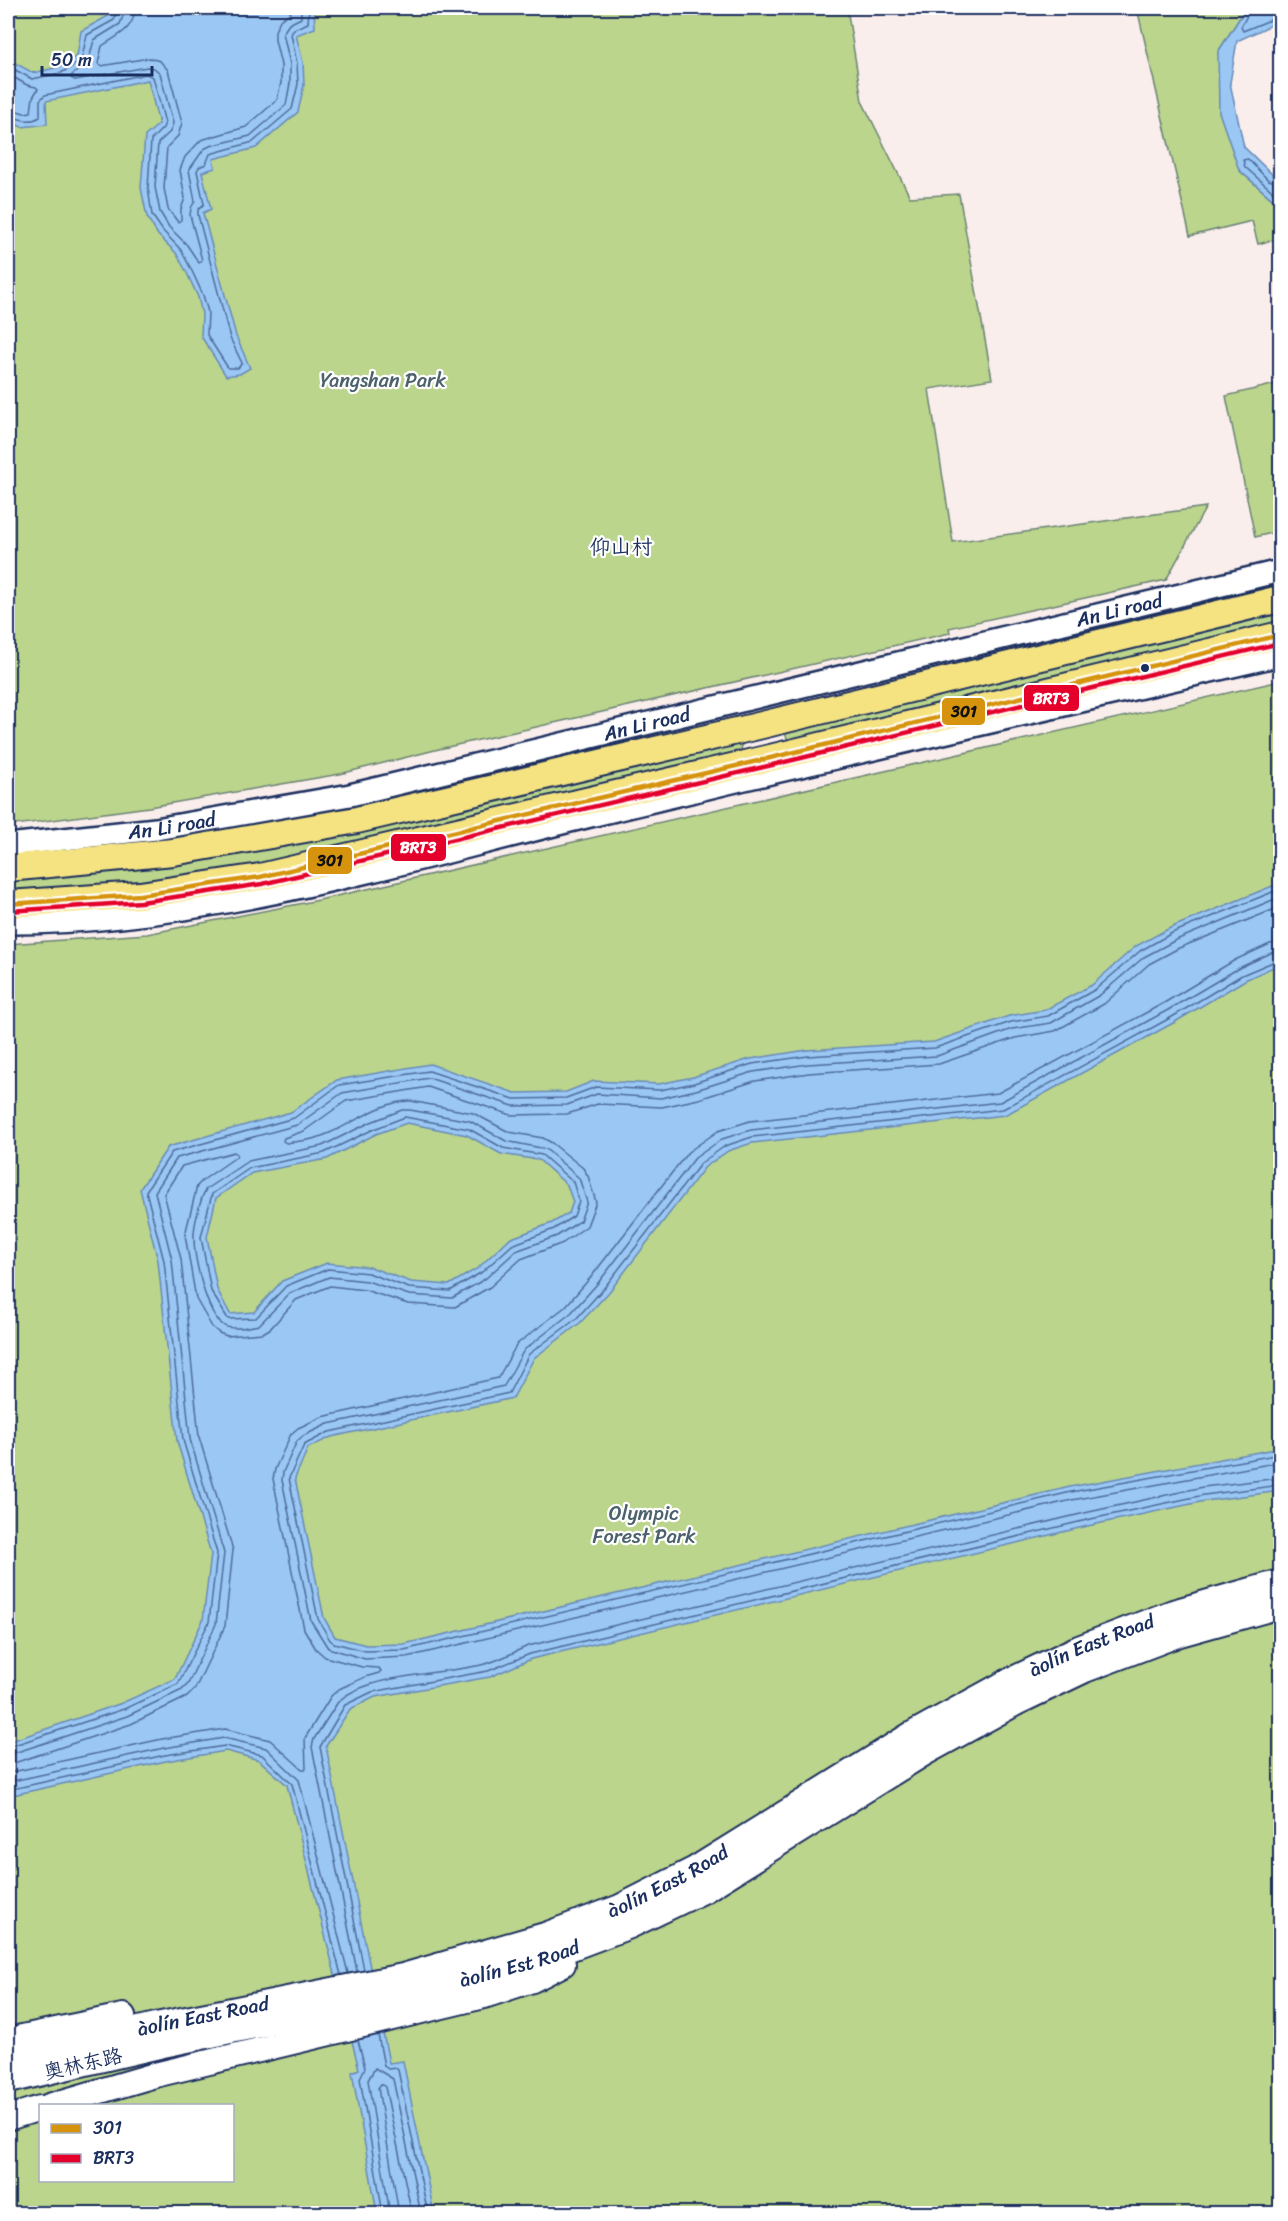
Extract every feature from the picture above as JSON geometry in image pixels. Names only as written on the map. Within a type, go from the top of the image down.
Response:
[{"type":"main road","name":"An Li road","points":[[8,868],[173,852],[357,820],[780,721],[1281,599]]},
{"type":"main road","points":[[8,904],[140,895],[260,877],[1281,635]]},
{"type":"main road","name":"àolín East Road","points":[[625,1916],[695,1869],[912,1734],[1005,1683],[1076,1649],[1173,1612],[1281,1582]]},
{"type":"main road","name":"àolín East Road","points":[[625,1916],[703,1891],[923,1754],[1016,1703],[1085,1670],[1180,1634],[1281,1606]]},
{"type":"main road","points":[[56,2104],[155,2075],[336,2032],[399,1988],[542,1922],[625,1916]]},
{"type":"main road","name":"àolín Est Road","points":[[399,1988],[545,1958],[625,1916]]},
{"type":"main road","points":[[8,2040],[331,1975],[399,1988]]},
{"type":"main road","name":"àolín East Road","points":[[8,2060],[156,2025],[399,1988]]},
{"type":"main road","name":"奥林东路","points":[[8,2081],[399,1988]]},
{"type":"main road","points":[[8,2118],[39,2108]]},
{"type":"street","name":"An Li road","points":[[8,845],[156,829],[350,795],[1281,571]]},
{"type":"street","points":[[8,923],[48,923],[147,914],[265,895],[770,772],[1281,655]]},
{"type":"green space","name":"Yangshan Park","points":[[8,8],[847,8],[862,101],[910,197],[959,194],[992,379],[929,389],[953,542],[1206,507],[1166,580],[949,628],[950,633],[439,749],[340,774],[149,807],[8,826]]},
{"type":"green space","points":[[1137,8],[1246,8],[1218,52],[1239,170],[1280,206],[1280,238],[1258,244],[1252,221],[1190,236]]},
{"type":"green space","points":[[1280,383],[1280,531],[1255,537],[1226,396]]},
{"type":"green space","points":[[1280,611],[1280,631],[789,742],[786,736],[786,728]]},
{"type":"green space","name":"Olympic Forest Park","points":[[1280,681],[1280,2213],[8,2213],[8,944],[147,934],[319,900]]},
{"type":"green space","points":[[738,739],[742,746],[740,753],[250,867],[107,889],[8,893],[8,876]]},
{"type":"water","points":[[113,8],[314,8],[315,28],[296,35],[303,62],[304,85],[298,112],[256,148],[213,159],[215,168],[202,172],[211,209],[203,213],[236,336],[250,368],[240,374],[226,376],[201,336],[202,314],[198,297],[176,253],[158,235],[147,217],[141,188],[145,136],[159,124],[148,80],[46,101],[47,124],[22,127],[8,121],[8,59],[33,73],[59,67],[77,56],[81,31],[110,15]]},
{"type":"water","points":[[1246,8],[1280,8],[1280,21],[1237,41],[1230,83],[1244,147],[1273,175],[1280,178],[1280,206],[1239,170],[1219,112],[1218,52]]},
{"type":"water","points":[[1280,883],[1280,964],[1245,980],[1175,1022],[1005,1115],[752,1143],[728,1151],[705,1167],[609,1292],[580,1323],[534,1358],[513,1398],[331,1437],[308,1448],[295,1478],[324,1618],[335,1637],[366,1645],[404,1644],[1070,1487],[1280,1448],[1280,1491],[1205,1501],[1092,1525],[531,1659],[490,1677],[375,1697],[350,1709],[326,1746],[389,2063],[403,2061],[434,2213],[377,2213],[352,2072],[359,2069],[287,1785],[259,1760],[226,1751],[166,1761],[8,1796],[8,1742],[122,1703],[175,1679],[203,1620],[211,1554],[177,1441],[158,1261],[140,1189],[168,1147],[291,1112],[337,1080],[430,1064],[515,1093],[566,1092],[594,1081],[659,1084],[693,1077],[750,1059],[807,1050],[934,1042],[1009,1016],[1045,1010],[1092,985],[1136,946],[1170,928]],"holes":[[[407,1123],[467,1135],[501,1154],[539,1160],[567,1185],[573,1202],[569,1213],[552,1223],[509,1239],[478,1268],[449,1285],[411,1282],[370,1267],[327,1263],[282,1281],[254,1312],[230,1314],[217,1289],[207,1237],[216,1198],[252,1173],[327,1159],[376,1134]]]},
{"type":"transit line","name":"301","points":[[8,904],[140,895],[260,877],[766,759],[1280,635]]},
{"type":"transit line","name":"BRT3","points":[[9,911],[141,902],[262,884],[1280,643]]},
{"type":"district","name":"仰山村","points":[[621,547]]}]
